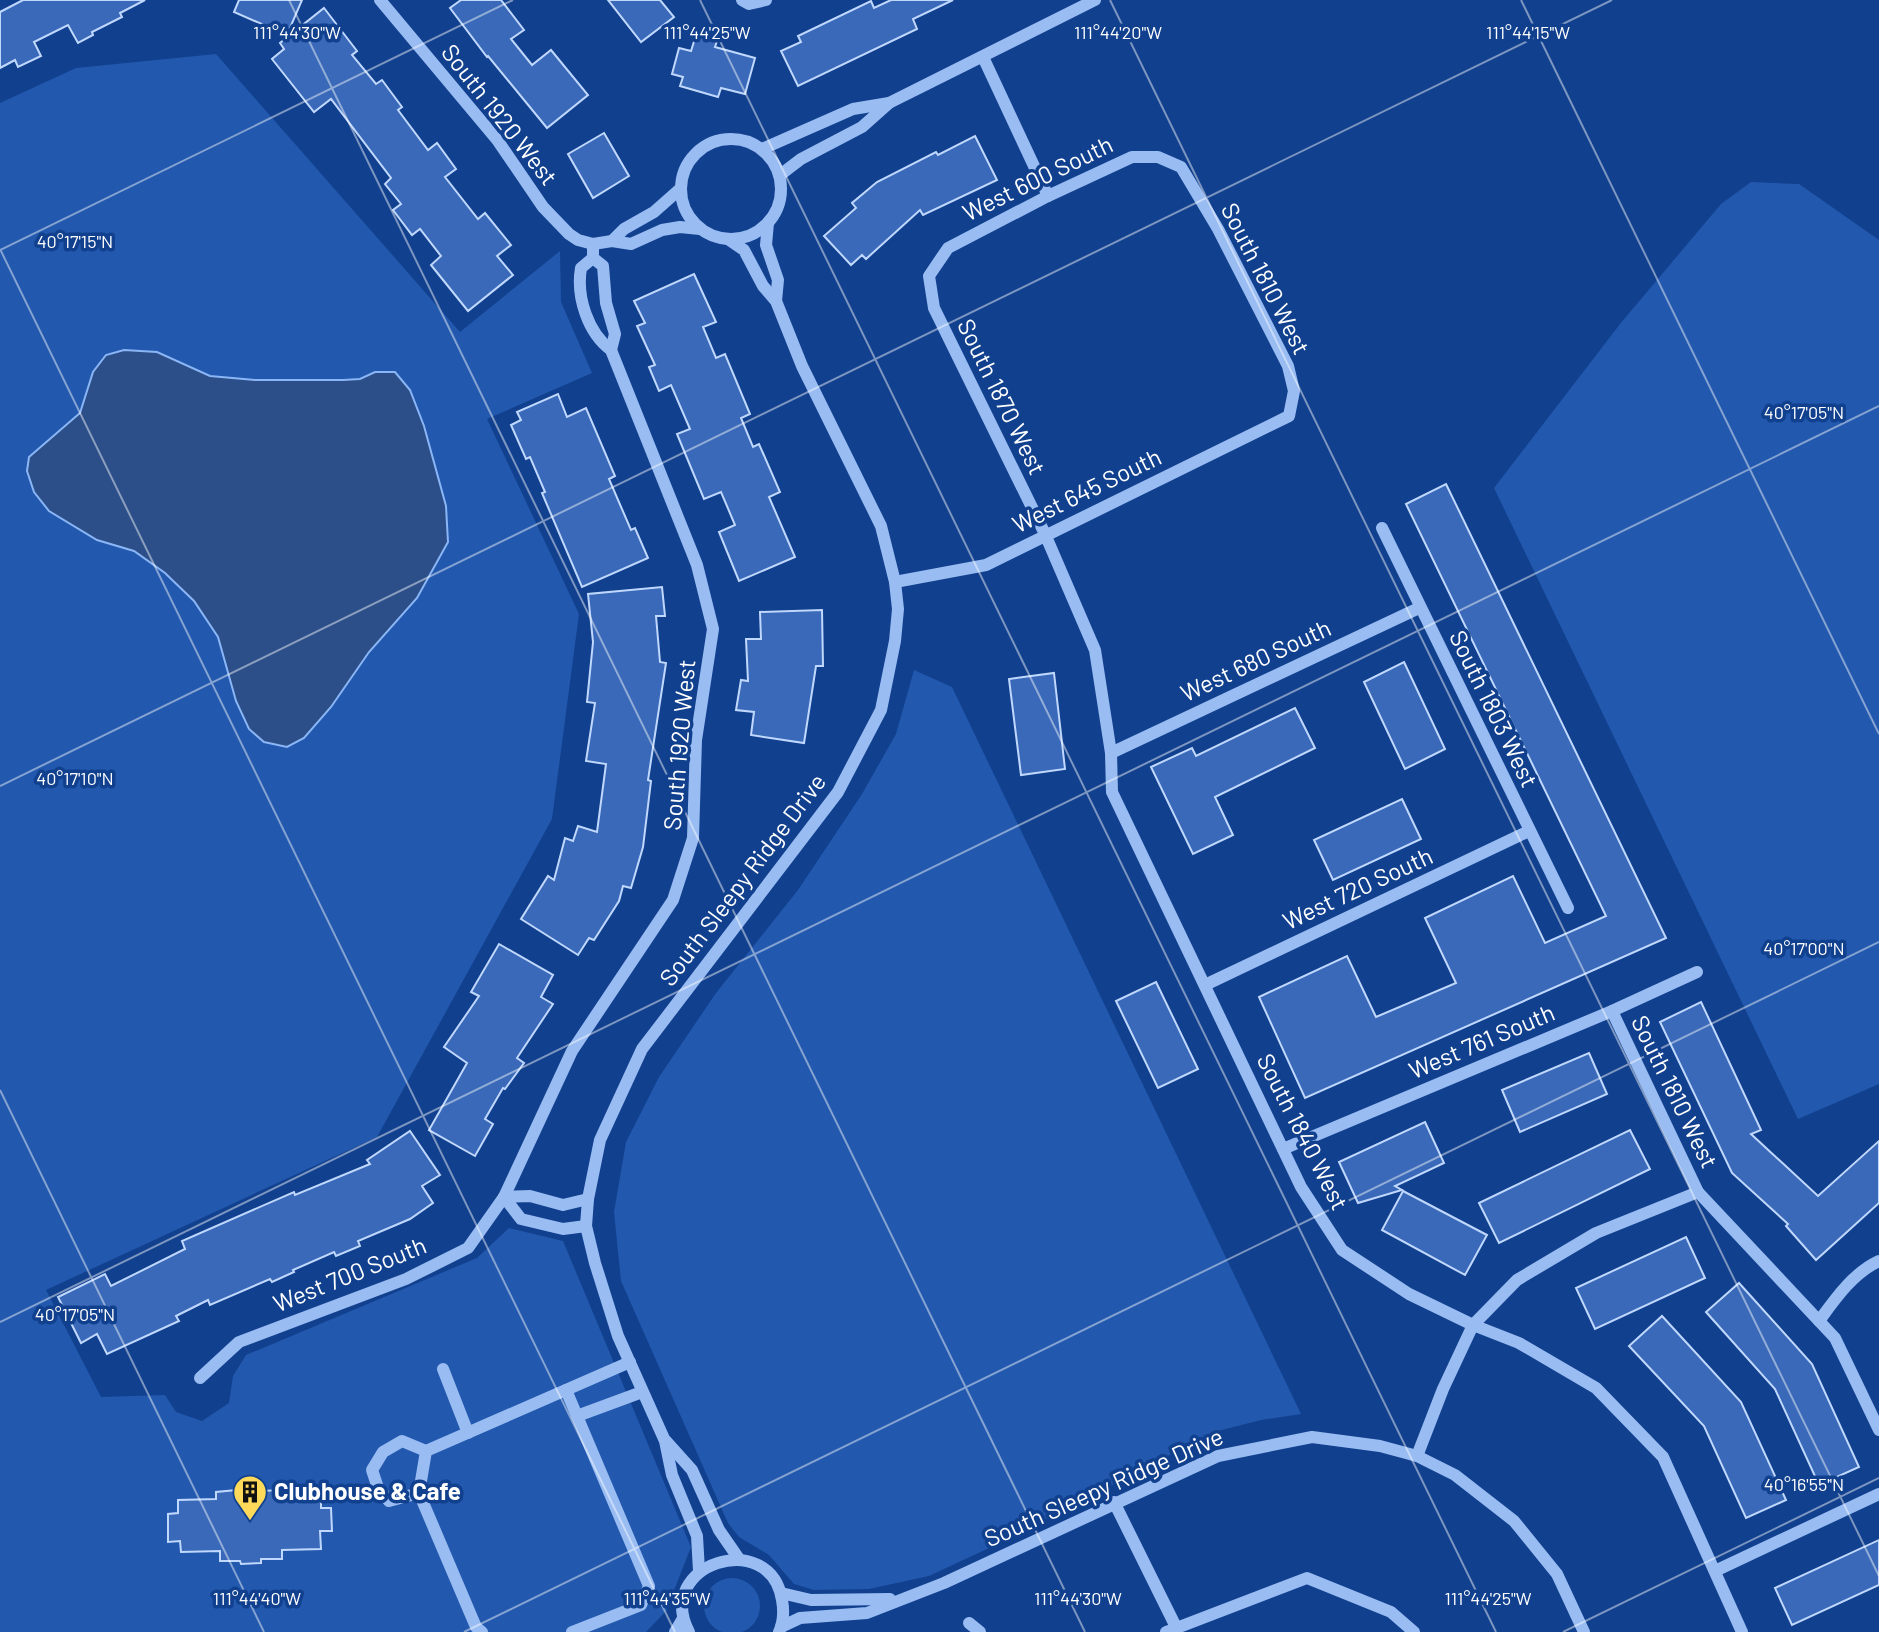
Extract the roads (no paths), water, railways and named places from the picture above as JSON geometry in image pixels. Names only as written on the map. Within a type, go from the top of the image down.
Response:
[{"type":"street","name":"South 1920 West","points":[[380,0],[498,141],[555,221],[578,240],[593,244],[593,258]]},
{"type":"street","points":[[746,2],[766,0]]},
{"type":"street","points":[[762,149],[853,109],[889,103],[1095,0]]},
{"type":"street","points":[[983,57],[1048,196]]},
{"type":"street","points":[[780,175],[801,159],[862,128],[889,103]]},
{"type":"street","points":[[736,138],[762,149],[774,162],[780,175],[782,192],[777,209],[768,223],[754,234],[728,239],[711,235],[700,229],[688,216],[681,200],[683,172],[692,156],[718,140],[736,138]]},
{"type":"street","name":"West 600 South","points":[[929,276],[947,247],[1132,157],[1158,157],[1181,167]]},
{"type":"street","name":"South 1810 West","points":[[1181,167],[1219,229],[1288,366],[1294,391],[1289,416]]},
{"type":"street","points":[[612,241],[624,229],[654,212],[680,189]]},
{"type":"street","name":"South Sleepy Ridge Drive","points":[[768,223],[766,245],[778,280],[776,301]]},
{"type":"street","points":[[593,244],[612,241],[631,244],[662,230],[680,227],[700,229]]},
{"type":"street","name":"South Sleepy Ridge Drive","points":[[699,1571],[697,1536],[672,1475],[665,1441],[642,1392],[607,1300],[586,1226],[588,1199],[600,1140],[642,1049],[838,792],[881,710],[895,641],[898,608],[895,582],[881,526],[802,366],[776,301],[763,286],[744,250],[728,239]]},
{"type":"street","name":"South 1920 West","points":[[504,1197],[572,1051],[673,900],[693,838],[696,740],[713,629],[697,565],[611,350],[598,340],[580,293],[581,268],[593,258]]},
{"type":"street","name":"South 1920 West","points":[[593,258],[603,266],[606,303],[614,334],[611,350]]},
{"type":"street","name":"South 1870 West","points":[[929,276],[934,308],[1045,534]]},
{"type":"street","name":"West 645 South","points":[[895,582],[986,565],[1289,416]]},
{"type":"street","name":"South 1803 West","points":[[1382,528],[1568,908]]},
{"type":"street","name":"South 1840 West","points":[[1045,534],[1095,650],[1111,753],[1112,792],[1301,1187],[1342,1250],[1409,1294],[1473,1325],[1519,1343],[1596,1388],[1606,1398],[1663,1457],[1742,1632]]},
{"type":"street","name":"West 680 South","points":[[1111,753],[1419,608]]},
{"type":"street","name":"West 720 South","points":[[1205,985],[1529,831]]},
{"type":"street","name":"West 761 South","points":[[1283,1149],[1612,1011],[1697,972]]},
{"type":"street","name":"South 1810 West","points":[[1612,1011],[1699,1192],[1835,1338],[1879,1430]]},
{"type":"street","points":[[1417,1456],[1443,1389],[1473,1325],[1517,1280],[1596,1233],[1699,1192]]},
{"type":"street","points":[[504,1197],[530,1196],[563,1205],[588,1199]]},
{"type":"street","points":[[504,1197],[521,1219],[563,1229],[586,1226]]},
{"type":"street","name":"West 700 South","points":[[200,1378],[239,1342],[406,1279],[468,1248],[504,1197]]},
{"type":"street","points":[[1819,1321],[1842,1290],[1870,1265],[1879,1261]]},
{"type":"street","points":[[419,1493],[389,1501],[378,1488],[372,1469],[383,1452],[402,1441],[426,1451],[630,1362]]},
{"type":"street","points":[[443,1369],[468,1433]]},
{"type":"street","points":[[566,1391],[649,1586],[641,1605],[572,1632]]},
{"type":"street","points":[[577,1416],[642,1392]]},
{"type":"street","name":"South Sleepy Ridge Drive","points":[[780,1630],[800,1618],[866,1613],[944,1583],[1218,1456],[1312,1437],[1380,1446],[1417,1456],[1455,1475],[1514,1521],[1557,1574],[1584,1632]]},
{"type":"street","name":"South Sleepy Ridge Drive","points":[[665,1441],[692,1470],[719,1530],[739,1559]]},
{"type":"street","points":[[426,1451],[419,1493],[476,1627],[482,1632]]},
{"type":"street","points":[[1715,1572],[1879,1494]]},
{"type":"street","points":[[1114,1502],[1171,1629],[1307,1578],[1391,1612],[1414,1632]]},
{"type":"street","points":[[675,1632],[682,1619],[682,1601],[688,1585],[699,1571],[715,1562],[739,1559],[756,1564],[770,1575],[780,1593],[784,1613],[780,1630]]},
{"type":"street","name":"South Sleepy Ridge Drive","points":[[780,1593],[811,1600],[898,1599]]},
{"type":"street","points":[[682,1619],[689,1632]]},
{"type":"street","points":[[969,1623],[980,1632]]},
{"type":"place","name":"Clubhouse & Cafe","points":[[250,1522]]}]
